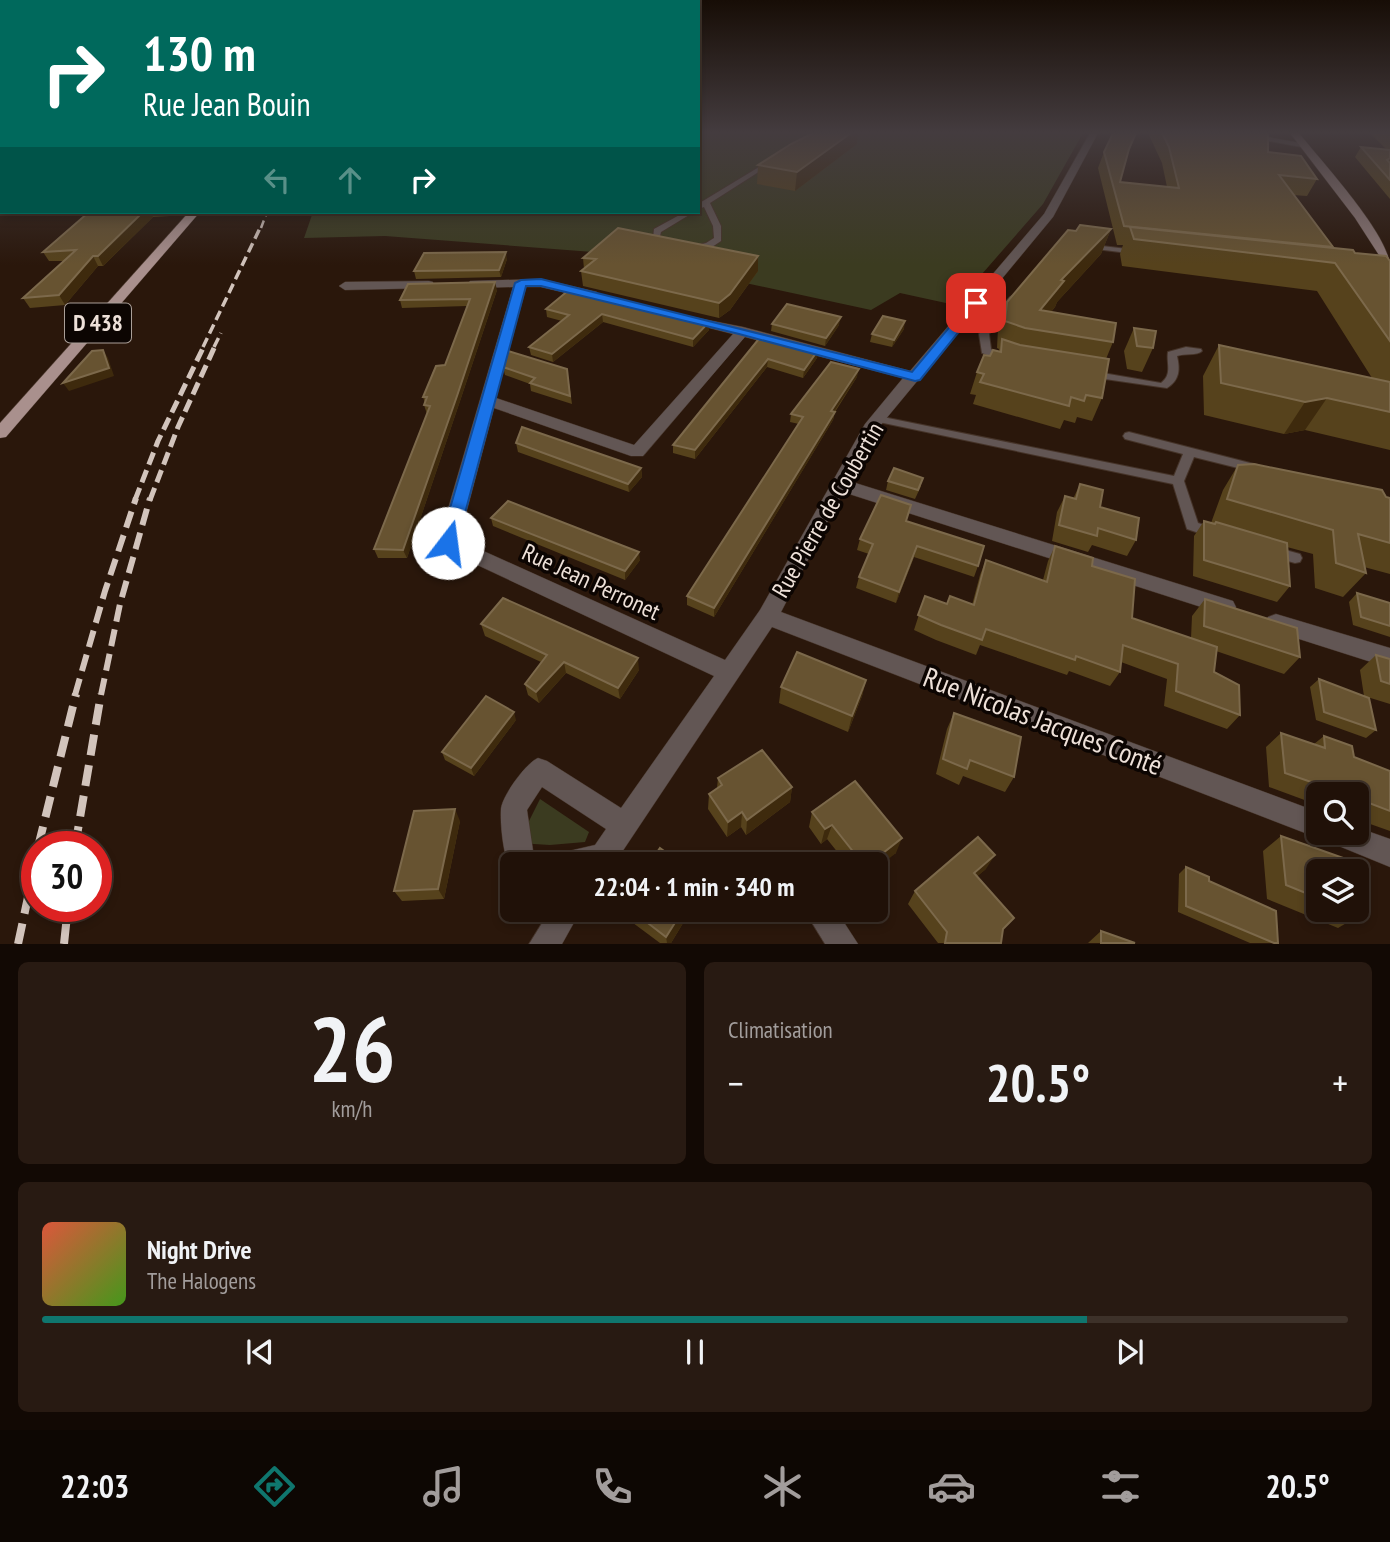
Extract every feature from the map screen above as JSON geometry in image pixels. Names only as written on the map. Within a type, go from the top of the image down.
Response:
[{"type":"main road","points":[[1328,177],[1360,217],[1390,263]]},
{"type":"main road","name":"D 438","points":[[0,433],[193,214]]},
{"type":"street","name":"Rue Pierre de Coubertin","points":[[607,852],[768,616],[838,484],[877,419],[1049,215],[1070,177]]},
{"type":"street","name":"Rue Jean Perronet","points":[[521,283],[448,543],[729,673]]},
{"type":"street","points":[[345,286],[541,283],[608,299]]},
{"type":"street","points":[[675,315],[915,377]]},
{"type":"street","points":[[487,400],[637,452],[743,331]]},
{"type":"street","points":[[838,484],[1390,658]]},
{"type":"street","name":"Rue Nicolas Jacques Conté","points":[[768,616],[1306,820]]},
{"type":"street","points":[[520,852],[514,807],[538,770],[624,826]]},
{"type":"street","points":[[1369,845],[1390,853]]},
{"type":"street","points":[[544,943],[559,922]]},
{"type":"street","points":[[827,922],[843,943]]},
{"type":"lane","points":[[683,248],[709,245],[718,239],[718,226],[702,205],[747,177]]},
{"type":"lane","points":[[673,247],[656,237],[657,231],[687,214]]},
{"type":"lane","points":[[1080,246],[1145,253]]},
{"type":"lane","points":[[1013,361],[986,351],[984,334],[1017,295]]},
{"type":"lane","points":[[1081,372],[1163,386],[1169,383],[1175,372],[1172,354],[1186,350],[1198,351]]},
{"type":"lane","points":[[877,419],[1178,481]]},
{"type":"lane","points":[[1129,436],[1275,473]]},
{"type":"lane","points":[[1190,452],[1178,481],[1192,526],[1230,538]]},
{"type":"lane","points":[[1256,546],[1295,558]]},
{"type":"shaded area","points":[[700,177],[1058,177],[1043,204],[955,305],[900,293],[871,310],[606,253],[385,236],[304,238],[312,214],[700,214]]},
{"type":"shaded area","points":[[540,799],[589,832],[585,842],[550,845],[518,843]]},
{"type":"building","points":[[1111,177],[1121,177],[1120,182],[1179,188],[1176,177],[1281,177],[1333,247],[1124,226]]},
{"type":"building","points":[[87,214],[141,214],[98,256],[93,256],[59,295],[23,298],[76,250],[43,252]]},
{"type":"building","points":[[1080,225],[1111,229],[1061,280],[1064,281],[1040,310],[1116,323],[1113,342],[1025,328],[1005,321],[1007,302],[1068,230],[1076,231]]},
{"type":"building","points":[[1130,227],[1353,250],[1355,253],[1386,256],[1390,261],[1390,341],[1335,263],[1134,239]]},
{"type":"building","points":[[618,228],[758,256],[730,294],[719,303],[581,271],[596,259],[583,258]]},
{"type":"building","points":[[506,252],[499,270],[414,271],[424,253]]},
{"type":"building","points":[[495,282],[403,550],[374,549],[430,406],[424,405],[427,397],[423,397],[436,366],[445,365],[470,299],[400,300],[408,284]]},
{"type":"building","points":[[570,289],[709,322],[693,339],[602,314],[552,354],[529,347],[569,315],[546,309]]},
{"type":"building","points":[[787,304],[841,317],[826,338],[772,324]]},
{"type":"building","points":[[883,316],[905,321],[894,340],[872,334]]},
{"type":"building","points":[[1134,328],[1156,331],[1153,348],[1137,346]]},
{"type":"building","points":[[762,335],[818,350],[804,370],[768,359],[695,450],[673,445]]},
{"type":"building","points":[[1002,339],[1020,345],[1109,359],[1102,398],[1086,395],[1084,401],[1071,397],[1069,406],[980,382],[984,374],[977,372],[984,355],[990,356],[993,350],[1001,352]]},
{"type":"building","points":[[1219,345],[1390,382],[1390,412],[1327,398],[1305,402],[1221,383]]},
{"type":"building","points":[[103,350],[109,368],[63,383],[92,351]]},
{"type":"building","points":[[508,351],[567,369],[570,396],[530,383],[535,378],[503,367]]},
{"type":"building","points":[[831,362],[859,369],[831,411],[835,412],[714,608],[687,596],[803,417],[791,414]]},
{"type":"building","points":[[522,427],[641,468],[628,484],[516,443]]},
{"type":"building","points":[[1254,464],[1382,490],[1386,497],[1390,498],[1390,543],[1358,534],[1366,573],[1336,563],[1333,530],[1227,499],[1238,465]]},
{"type":"building","points":[[894,468],[923,478],[918,490],[888,481]]},
{"type":"building","points":[[1080,484],[1103,490],[1100,507],[1139,518],[1136,540],[1098,528],[1097,536],[1059,525],[1065,496],[1076,499]]},
{"type":"building","points":[[881,495],[911,505],[906,521],[984,546],[978,566],[917,546],[899,592],[859,577],[873,544],[860,539]]},
{"type":"building","points":[[508,501],[639,552],[625,571],[491,518]]},
{"type":"building","points":[[1204,521],[1216,522],[1287,543],[1290,586],[1204,560]]},
{"type":"building","points":[[1055,546],[1093,558],[1092,566],[1135,579],[1132,618],[1217,647],[1214,672],[1239,685],[1240,715],[1176,691],[1178,664],[1123,645],[1120,672],[1076,656],[1075,660],[986,629],[982,640],[918,615],[925,596],[947,604],[950,596],[974,605],[986,560],[1047,582]]},
{"type":"building","points":[[1357,593],[1390,603],[1390,626],[1361,617]]},
{"type":"building","points":[[503,598],[638,658],[618,688],[564,662],[536,692],[525,684],[547,655],[481,624]]},
{"type":"building","points":[[1205,599],[1297,628],[1300,657],[1204,626]]},
{"type":"building","points":[[797,652],[866,680],[852,716],[781,687]]},
{"type":"building","points":[[1376,655],[1390,659],[1390,684],[1381,681]]},
{"type":"building","points":[[1319,679],[1369,698],[1376,730],[1324,712]]},
{"type":"building","points":[[486,696],[514,712],[471,768],[442,752]]},
{"type":"building","points":[[954,713],[1021,737],[1014,777],[970,760],[967,769],[943,759]]},
{"type":"building","points":[[1281,733],[1325,748],[1324,736],[1352,746],[1354,757],[1390,771],[1390,811],[1369,803],[1369,782],[1311,782],[1285,773]]},
{"type":"building","points":[[762,750],[792,787],[747,820],[742,812],[728,822],[709,794],[722,785],[718,778]]},
{"type":"building","points":[[855,781],[902,838],[884,852],[853,852],[832,825],[825,829],[812,812]]},
{"type":"building","points":[[455,809],[438,889],[394,891],[414,811]]},
{"type":"building","points":[[1281,836],[1346,859],[1306,859],[1306,893],[1286,885]]},
{"type":"building","points":[[978,837],[995,855],[974,873],[1014,918],[1003,929],[1001,943],[945,943],[947,932],[915,891]]},
{"type":"building","points":[[1186,867],[1209,877],[1209,881],[1276,911],[1278,943],[1186,906]]},
{"type":"building","points":[[647,922],[675,922],[666,937]]},
{"type":"building","points":[[1101,931],[1135,943],[1101,943]]},
{"type":"railway","points":[[261,228],[266,214]]},
{"type":"railway","points":[[203,347],[261,226]]},
{"type":"railway","points":[[214,347],[221,333]]},
{"type":"railway","points":[[135,500],[158,441],[204,346]]},
{"type":"railway","points":[[150,500],[178,427],[215,346]]},
{"type":"railway","points":[[75,695],[105,591],[136,498]]},
{"type":"railway","points":[[101,695],[120,604],[150,498]]},
{"type":"railway","points":[[42,831],[76,694]]},
{"type":"railway","points":[[78,831],[101,694]]},
{"type":"railway","points":[[18,944],[23,922]]},
{"type":"railway","points":[[64,944],[66,922]]},
{"type":"route","points":[[448,543],[521,283],[541,283],[743,331],[915,377],[976,303]]}]
